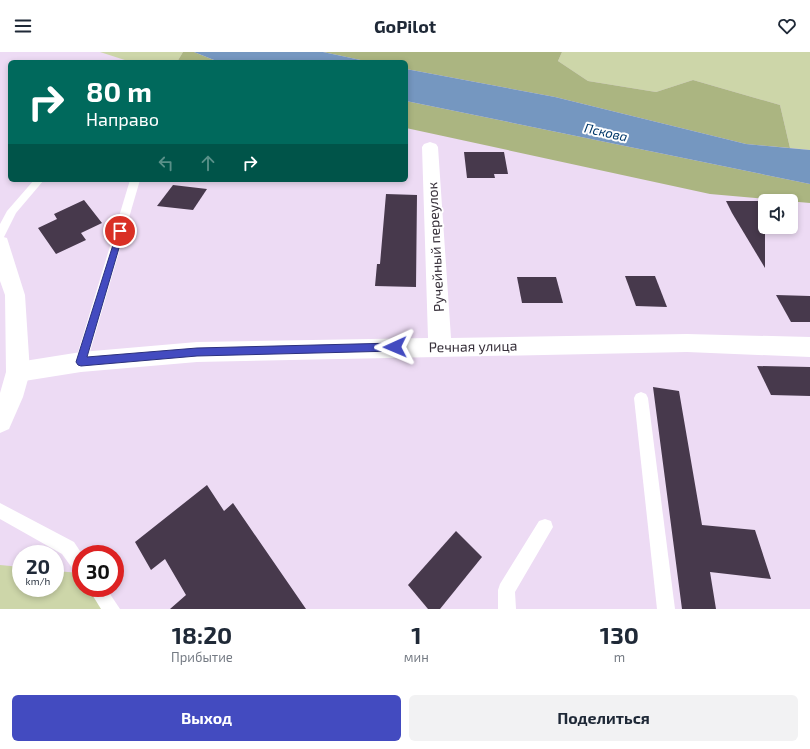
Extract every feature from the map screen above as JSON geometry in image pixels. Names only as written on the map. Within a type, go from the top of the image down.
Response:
[{"type":"street","name":"Ручейный переулок","points":[[430,147],[440,346]]},
{"type":"street","points":[[0,244],[2,257],[15,295],[17,361],[11,397],[0,421]]},
{"type":"street","points":[[0,332],[17,361]]},
{"type":"street","name":"Речная улица","points":[[17,361],[81,362],[197,352],[440,346],[687,343],[810,347]]},
{"type":"lane","points":[[0,234],[12,211],[37,182]]},
{"type":"lane","points":[[81,362],[134,182]]},
{"type":"lane","points":[[641,398],[666,609]]},
{"type":"lane","points":[[0,511],[68,548],[72,554]]},
{"type":"lane","points":[[507,609],[506,590],[545,527]]},
{"type":"lane","points":[[102,597],[111,609]]},
{"type":"green space","points":[[100,52],[183,52],[178,60],[125,60]]},
{"type":"green space","points":[[183,52],[194,52],[214,60],[178,60]]},
{"type":"green space","points":[[323,52],[562,52],[558,61],[588,81],[656,92],[693,80],[780,105],[790,148],[746,144],[555,97],[408,69],[408,60],[361,60]]},
{"type":"green space","points":[[562,52],[810,52],[810,150],[790,148],[780,105],[693,80],[656,92],[588,81],[558,61]]},
{"type":"green space","points":[[408,101],[810,184],[810,203],[798,202],[798,194],[758,194],[758,198],[710,194],[408,128]]},
{"type":"green space","points":[[0,565],[12,566],[12,597],[64,597],[64,572],[72,572],[72,597],[97,597],[104,609],[0,609]]},
{"type":"water","points":[[194,52],[323,52],[361,60],[214,60]]},
{"type":"water","name":"Пскова","points":[[408,69],[555,97],[746,144],[810,150],[810,184],[408,101]]},
{"type":"building","points":[[464,152],[504,152],[508,174],[494,174],[495,178],[467,178]]},
{"type":"building","points":[[173,185],[207,189],[193,210],[157,206]]},
{"type":"building","points":[[386,194],[417,195],[416,287],[375,286],[377,264],[380,264]]},
{"type":"building","points":[[84,200],[102,223],[81,233],[86,240],[56,254],[38,228],[57,219],[54,214]]},
{"type":"building","points":[[726,201],[758,201],[758,234],[765,234],[765,268]]},
{"type":"building","points":[[625,276],[655,276],[667,307],[636,306]]},
{"type":"building","points":[[517,277],[556,277],[563,303],[522,303]]},
{"type":"building","points":[[776,295],[810,296],[810,322],[791,322]]},
{"type":"building","points":[[757,366],[810,367],[810,396],[771,395]]},
{"type":"building","points":[[653,387],[679,391],[702,525],[755,530],[771,579],[710,572],[716,609],[682,609]]},
{"type":"building","points":[[207,485],[224,511],[233,503],[306,609],[170,609],[186,595],[165,559],[151,570],[135,542]]},
{"type":"building","points":[[456,531],[482,557],[440,609],[428,609],[408,585]]},
{"type":"route","points":[[120,231],[81,362],[197,352],[395,347]]}]
